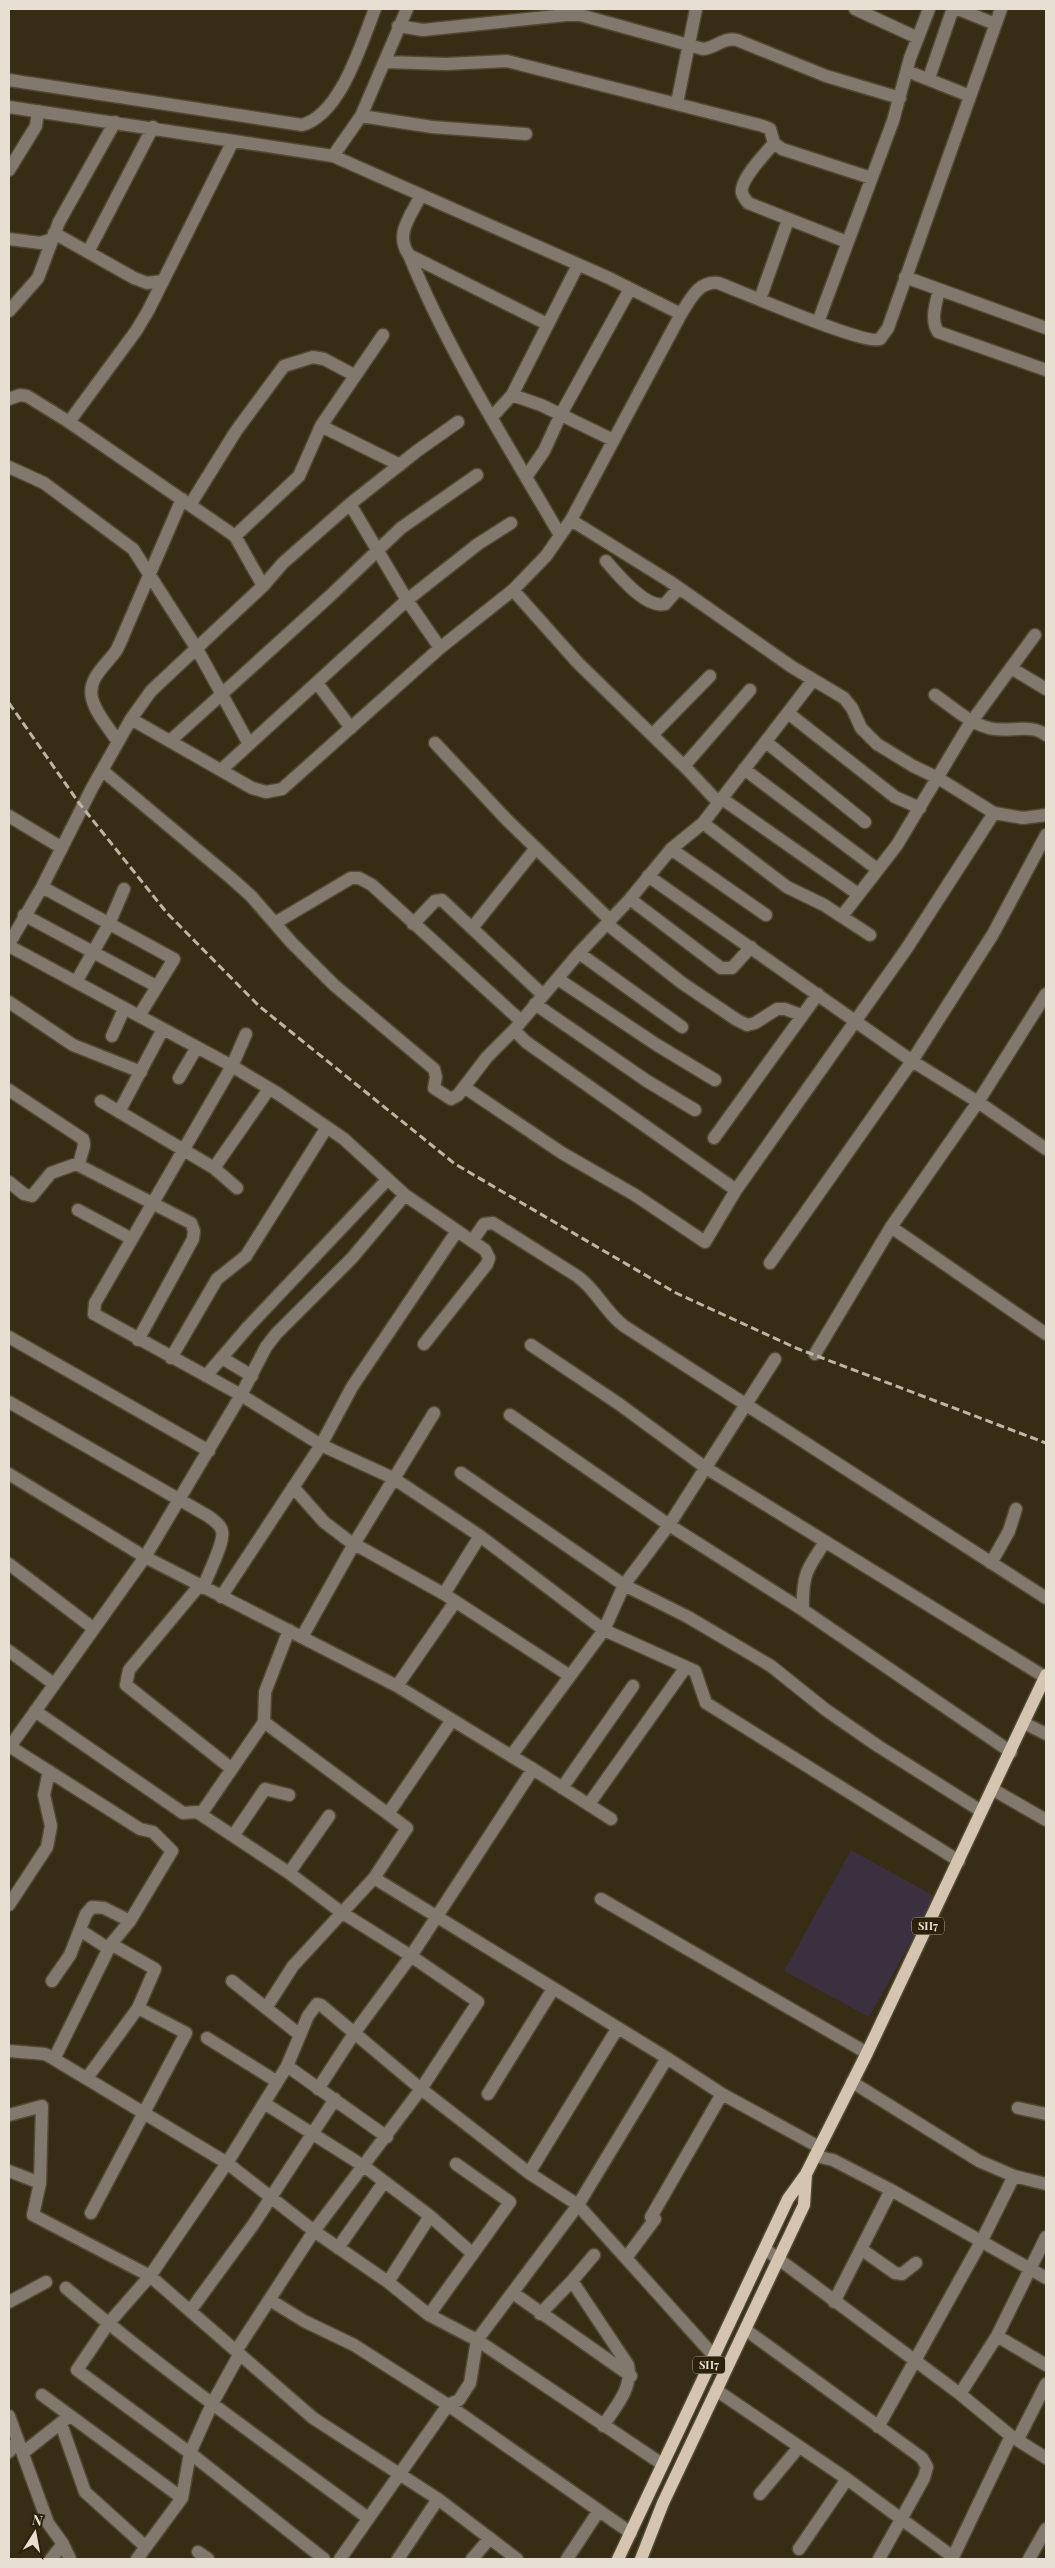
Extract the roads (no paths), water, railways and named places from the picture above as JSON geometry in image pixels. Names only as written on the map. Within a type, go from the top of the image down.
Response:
[{"type":"main road","name":"SH7","points":[[618,2559],[788,2199],[806,2174],[867,2053],[1046,1676]]},
{"type":"main road","name":"SH7","points":[[641,2559],[663,2503],[804,2205],[806,2174]]},
{"type":"street","points":[[9,80],[302,126],[321,116],[337,96],[375,9]]},
{"type":"street","points":[[333,156],[361,116],[385,62],[398,26],[407,9]]},
{"type":"street","points":[[677,103],[696,9]]},
{"type":"street","points":[[855,9],[918,38]]},
{"type":"street","points":[[818,322],[900,98],[907,71],[929,9]]},
{"type":"street","points":[[929,78],[951,14],[957,9],[995,24]]},
{"type":"street","points":[[131,719],[259,790],[273,792],[282,789],[440,648],[513,590],[546,556],[570,520],[681,314],[699,288],[711,282],[870,341],[880,339],[888,328],[1001,9]]},
{"type":"street","points":[[398,26],[423,30],[580,15],[703,49],[710,48],[726,39],[737,40],[826,76],[900,98]]},
{"type":"street","points":[[385,62],[446,64],[507,61],[763,126],[770,129],[774,143],[787,152],[870,178]]},
{"type":"street","points":[[907,71],[929,78],[970,96]]},
{"type":"street","points":[[9,107],[152,127],[333,156],[578,265],[681,314]]},
{"type":"street","points":[[9,170],[36,126],[38,111]]},
{"type":"street","points":[[361,116],[432,127],[526,134]]},
{"type":"street","points":[[9,311],[38,278],[53,236],[115,122]]},
{"type":"street","points":[[88,252],[152,127]]},
{"type":"street","points":[[70,422],[136,331],[233,141]]},
{"type":"street","points":[[774,143],[746,177],[741,192],[748,203],[848,242]]},
{"type":"street","points":[[421,195],[401,239],[425,292],[492,417],[560,535]]},
{"type":"street","points":[[760,299],[788,220]]},
{"type":"street","points":[[9,240],[32,243],[53,236],[88,252],[141,282],[163,281]]},
{"type":"street","points":[[409,255],[547,324]]},
{"type":"street","points":[[492,417],[512,395],[578,265]]},
{"type":"street","points":[[905,277],[1046,328]]},
{"type":"street","points":[[526,477],[544,451],[561,414],[630,289]]},
{"type":"street","points":[[939,290],[934,316],[934,326],[938,332],[1046,370]]},
{"type":"street","points":[[235,536],[299,476],[321,426],[383,335]]},
{"type":"street","points":[[118,742],[95,707],[91,698],[92,685],[98,672],[117,649],[140,600],[150,572],[186,502],[284,366],[312,357],[324,359],[354,375]]},
{"type":"street","points":[[9,399],[20,395],[27,396],[70,422],[235,536],[263,586]]},
{"type":"street","points":[[512,395],[561,414],[613,440]]},
{"type":"street","points":[[424,1344],[487,1264],[488,1254],[473,1240],[456,1231],[404,1195],[344,1139],[269,1089],[232,1066],[9,945],[24,915],[42,887],[118,742],[131,719],[151,691],[263,586],[283,563],[350,504],[458,422]]},
{"type":"street","points":[[321,426],[400,465]]},
{"type":"street","points":[[9,467],[44,482],[122,538],[133,549],[150,572],[197,649],[249,744]]},
{"type":"street","points":[[170,741],[414,518],[477,475]]},
{"type":"street","points":[[350,504],[407,600],[440,648]]},
{"type":"street","points":[[570,520],[679,588],[813,680],[844,698],[852,708],[860,728],[878,744],[913,766],[938,778],[994,814],[1023,818],[1046,815]]},
{"type":"street","points":[[221,770],[407,600],[478,544],[512,523]]},
{"type":"street","points":[[606,561],[630,587],[654,604],[665,604],[679,588]]},
{"type":"street","points":[[513,590],[578,663],[719,800],[858,894]]},
{"type":"street","points":[[842,916],[897,845],[973,721],[1035,634]]},
{"type":"street","points":[[1011,668],[1046,689]]},
{"type":"street","points":[[652,735],[710,676]]},
{"type":"street","points":[[103,771],[231,878],[334,985],[434,1068],[436,1077],[434,1088],[451,1099],[464,1087],[487,1057],[518,1026],[579,953],[630,899],[671,849],[703,822],[813,680]]},
{"type":"street","points":[[316,682],[351,728]]},
{"type":"street","points":[[684,766],[750,690]]},
{"type":"street","points":[[935,694],[973,721],[992,729],[1038,730],[1046,735]]},
{"type":"street","points":[[788,713],[895,798],[920,808]]},
{"type":"street","points":[[766,742],[865,822]]},
{"type":"street","points":[[435,743],[608,922],[682,983],[747,1025],[755,1024],[777,1009],[785,1009],[802,1015]]},
{"type":"street","points":[[744,769],[877,869]]},
{"type":"street","points":[[464,1087],[562,1153],[636,1195],[705,1242],[736,1190],[952,881],[994,814]]},
{"type":"street","points":[[9,817],[62,848]]},
{"type":"street","points":[[703,822],[787,887],[842,916],[870,935]]},
{"type":"street","points":[[770,1263],[912,1062],[993,934],[1046,835]]},
{"type":"street","points":[[472,928],[536,848]]},
{"type":"street","points":[[671,849],[766,915]]},
{"type":"street","points":[[648,876],[856,1020],[912,1062],[978,1102],[1046,1149]]},
{"type":"street","points":[[275,922],[351,878],[359,878],[372,885],[518,1026],[645,1128],[736,1190]]},
{"type":"street","points":[[42,887],[174,959],[138,1016]]},
{"type":"street","points":[[76,982],[109,924],[124,889]]},
{"type":"street","points":[[630,899],[722,968],[732,968],[751,947]]},
{"type":"street","points":[[413,924],[438,900],[446,903],[539,999],[639,1076],[695,1110]]},
{"type":"street","points":[[24,915],[156,986]]},
{"type":"street","points":[[579,953],[682,1028]]},
{"type":"street","points":[[558,979],[657,1045],[715,1080]]},
{"type":"street","points":[[714,1138],[818,994]]},
{"type":"street","points":[[815,1354],[891,1227],[978,1102],[1046,994]]},
{"type":"street","points":[[9,1002],[73,1045],[141,1072]]},
{"type":"street","points":[[112,1036],[124,1009]]},
{"type":"street","points":[[119,1112],[163,1029]]},
{"type":"street","points":[[246,1034],[232,1066],[95,1303],[94,1314],[138,1340],[241,1395],[321,1445],[393,1478],[480,1536],[604,1630],[695,1671],[706,1703],[959,1861]]},
{"type":"street","points":[[179,1078],[197,1047]]},
{"type":"street","points":[[214,1168],[269,1089]]},
{"type":"street","points":[[9,1090],[83,1139],[85,1143],[79,1163]]},
{"type":"street","points":[[101,1101],[214,1168],[237,1188]]},
{"type":"street","points":[[171,1358],[217,1279],[246,1256],[327,1127]]},
{"type":"street","points":[[9,1182],[24,1194],[32,1196],[51,1172],[79,1163]]},
{"type":"street","points":[[79,1163],[86,1170],[183,1217],[191,1223],[194,1231],[193,1239],[138,1340]]},
{"type":"street","points":[[206,1376],[294,1277],[338,1234],[387,1180]]},
{"type":"street","points":[[54,2059],[110,1946],[130,1921],[172,1851],[153,1832],[140,1829],[9,1747],[145,1557],[276,1334],[352,1258],[404,1195]]},
{"type":"street","points":[[78,1210],[132,1239]]},
{"type":"street","points":[[473,1240],[484,1224],[493,1224],[585,1282],[604,1308],[624,1326],[748,1404],[1046,1598]]},
{"type":"street","points":[[891,1227],[1046,1334]]},
{"type":"street","points":[[221,1597],[321,1445],[352,1387],[456,1231]]},
{"type":"street","points":[[9,1337],[208,1451]]},
{"type":"street","points":[[531,1345],[619,1404],[706,1468],[1046,1676]]},
{"type":"street","points":[[222,1358],[252,1376]]},
{"type":"street","points":[[511,1756],[604,1630],[624,1585],[669,1525],[748,1404],[775,1358]]},
{"type":"street","points":[[9,1402],[208,1516],[222,1530],[222,1540],[201,1587],[129,1670],[126,1685],[232,1769]]},
{"type":"street","points":[[302,1637],[354,1544],[434,1413]]},
{"type":"street","points":[[510,1415],[669,1525],[803,1610],[1011,1752]]},
{"type":"street","points":[[461,1473],[624,1585],[688,1617],[771,1666],[826,1710],[878,1746],[981,1811]]},
{"type":"street","points":[[9,1474],[145,1557],[397,1686],[589,1804],[611,1820]]},
{"type":"street","points":[[293,1487],[324,1522],[354,1544],[444,1594],[570,1676]]},
{"type":"street","points":[[991,1563],[1009,1531],[1016,1510]]},
{"type":"street","points":[[444,1594],[480,1536]]},
{"type":"street","points":[[803,1610],[802,1590],[806,1571],[825,1542]]},
{"type":"street","points":[[9,1564],[93,1628]]},
{"type":"street","points":[[397,1686],[455,1602]]},
{"type":"street","points":[[201,1814],[264,1722],[265,1692],[289,1630]]},
{"type":"street","points":[[9,1651],[54,1684]]},
{"type":"street","points":[[589,1804],[686,1667]]},
{"type":"street","points":[[562,1788],[632,1686]]},
{"type":"street","points":[[35,1711],[182,1812],[194,1811],[201,1814],[289,1873],[341,1912],[411,1956],[478,2002],[387,2137],[314,2231],[238,2348],[239,2355],[212,2404],[190,2453],[182,2498],[137,2559]]},
{"type":"street","points":[[388,1814],[452,1720]]},
{"type":"street","points":[[264,1722],[407,1828],[374,1878],[293,1966],[266,2008]]},
{"type":"street","points":[[1024,1723],[1046,1734]]},
{"type":"street","points":[[318,2089],[354,2032],[438,1917],[532,1769]]},
{"type":"street","points":[[9,1903],[47,1847],[51,1826],[44,1795],[49,1771]]},
{"type":"street","points":[[232,1836],[265,1789],[289,1796]]},
{"type":"street","points":[[992,1789],[1046,1820]]},
{"type":"street","points":[[289,1873],[329,1816]]},
{"type":"street","points":[[374,1878],[817,2152],[982,2240],[1046,2278]]},
{"type":"street","points":[[601,1899],[867,2053]]},
{"type":"street","points":[[52,1981],[70,1955],[86,1914],[92,1907],[104,1908],[130,1921]]},
{"type":"street","points":[[80,1930],[155,1969],[138,2008],[87,2078]]},
{"type":"street","points":[[232,1980],[300,2035]]},
{"type":"street","points":[[488,2094],[554,1989]]},
{"type":"street","points":[[324,2559],[190,2453],[77,2370],[108,2324],[150,2276],[227,2163],[287,2066],[308,2016],[317,2004],[528,2173],[578,2206],[714,2356]]},
{"type":"street","points":[[90,2213],[144,2115],[186,2033],[138,2008]]},
{"type":"street","points":[[528,2173],[617,2029]]},
{"type":"street","points":[[206,2038],[276,2081]]},
{"type":"street","points":[[9,2052],[45,2054],[227,2163],[314,2231],[388,2282],[429,2315],[478,2340],[662,2464]]},
{"type":"street","points":[[340,2559],[448,2405],[459,2400],[470,2383],[478,2340],[578,2206],[667,2058]]},
{"type":"street","points":[[287,2066],[387,2137]]},
{"type":"street","points":[[852,2082],[979,2161],[1014,2176],[1046,2184]]},
{"type":"street","points":[[626,2258],[653,2218],[722,2094]]},
{"type":"street","points":[[190,2311],[271,2196],[335,2099]]},
{"type":"street","points":[[264,2103],[364,2167],[430,2216],[474,2254]]},
{"type":"street","points":[[9,2115],[42,2106],[40,2183],[33,2215],[150,2276],[313,2418],[438,2499],[517,2559]]},
{"type":"street","points":[[1018,2108],[1046,2114]]},
{"type":"street","points":[[429,2315],[510,2202],[456,2164]]},
{"type":"street","points":[[9,2171],[40,2183]]},
{"type":"street","points":[[878,2427],[982,2240],[1014,2176]]},
{"type":"street","points":[[338,2248],[384,2182]]},
{"type":"street","points":[[834,2302],[891,2190]]},
{"type":"street","points":[[388,2282],[430,2216]]},
{"type":"street","points":[[960,2394],[997,2336],[1046,2237]]},
{"type":"street","points":[[765,2249],[1015,2437],[1046,2458]]},
{"type":"street","points":[[861,2249],[895,2273],[902,2274],[916,2263]]},
{"type":"street","points":[[540,2314],[594,2255]]},
{"type":"street","points":[[572,2281],[628,2365],[630,2376],[628,2387],[603,2426]]},
{"type":"street","points":[[9,2302],[46,2282]]},
{"type":"street","points":[[66,2288],[108,2324],[212,2404],[368,2518]]},
{"type":"street","points":[[513,2293],[540,2314],[630,2376]]},
{"type":"street","points":[[270,2300],[304,2321],[354,2345],[448,2405],[598,2512],[631,2533]]},
{"type":"street","points":[[746,2330],[922,2458],[927,2467],[924,2478],[900,2518],[879,2559]]},
{"type":"street","points":[[997,2336],[1046,2365]]},
{"type":"street","points":[[716,2390],[847,2479],[952,2558],[1015,2437],[1046,2384]]},
{"type":"street","points":[[42,2395],[65,2420],[182,2498]]},
{"type":"street","points":[[9,2416],[24,2452],[48,2523],[63,2544],[70,2559]]},
{"type":"street","points":[[24,2452],[65,2420]]},
{"type":"street","points":[[65,2420],[85,2492],[146,2547]]},
{"type":"street","points":[[9,2452],[18,2440]]},
{"type":"street","points":[[760,2494],[799,2447]]},
{"type":"street","points":[[799,2550],[847,2479]]},
{"type":"street","points":[[398,2559],[438,2499]]},
{"type":"street","points":[[567,2559],[598,2512]]},
{"type":"street","points":[[1029,2559],[1046,2529]]},
{"type":"street","points":[[472,2559],[490,2538]]},
{"type":"street","points":[[51,2559],[63,2544]]},
{"type":"railway","points":[[9,703],[79,803],[167,913],[259,1006],[455,1164],[676,1293],[796,1348],[1046,1443]]}]
